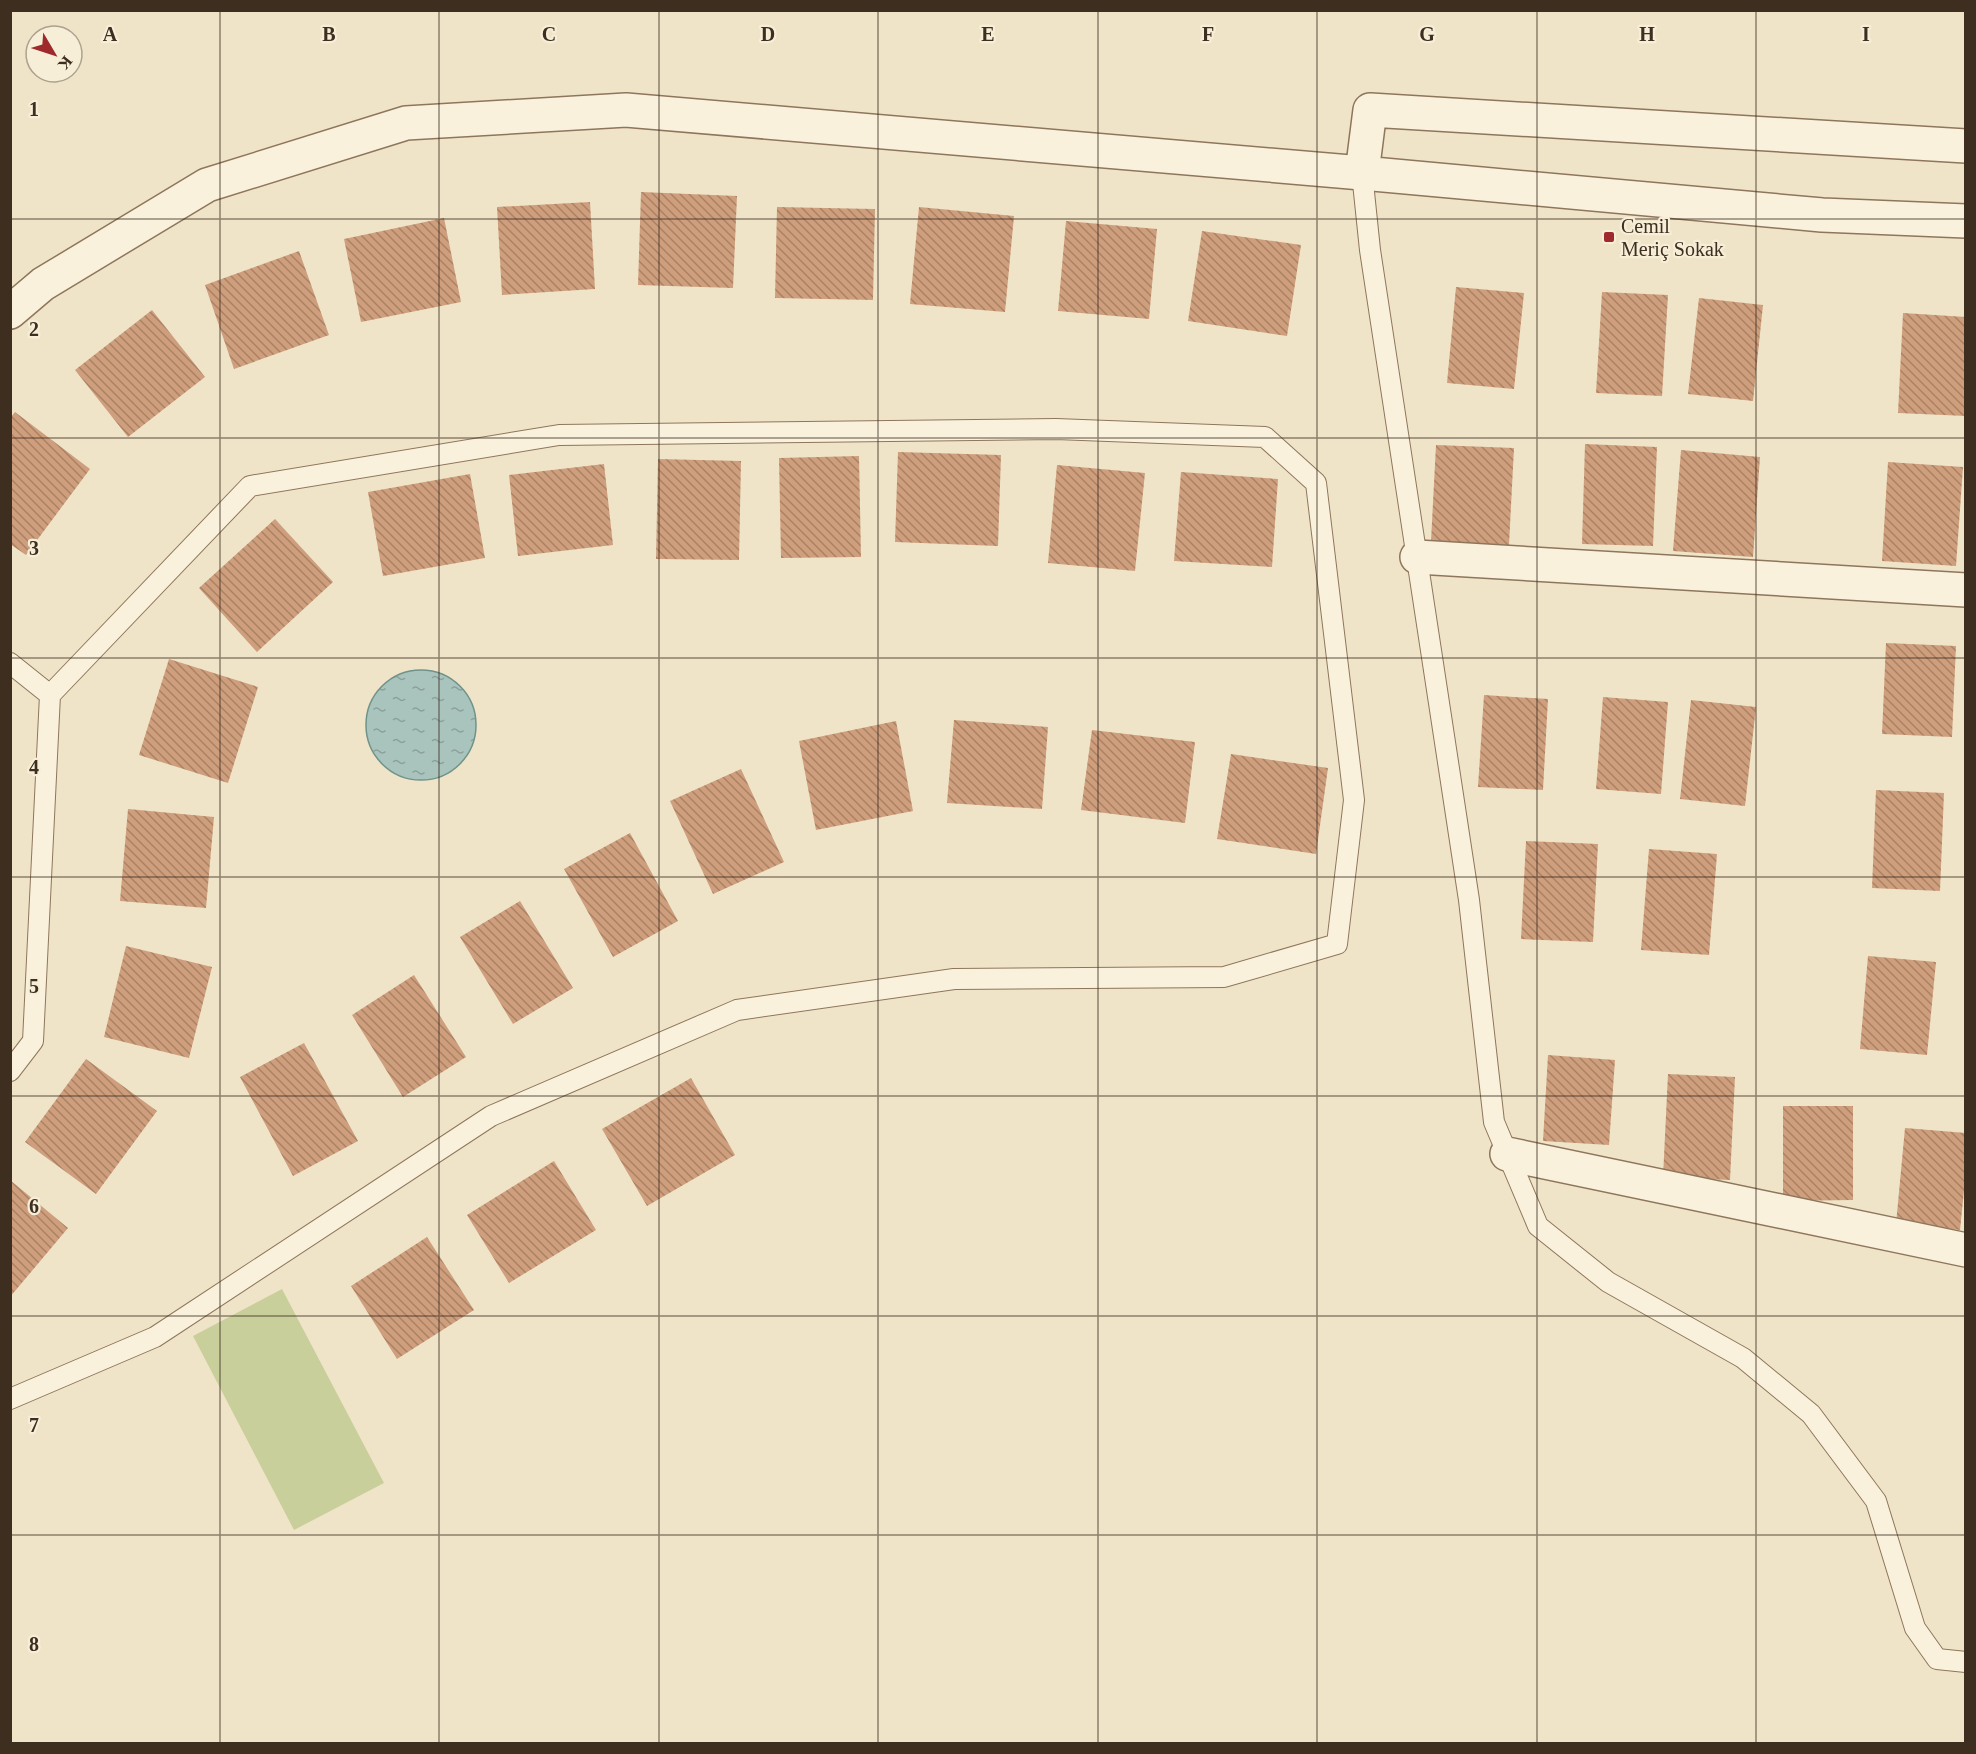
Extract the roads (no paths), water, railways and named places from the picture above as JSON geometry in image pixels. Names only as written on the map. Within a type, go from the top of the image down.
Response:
[{"type":"street","points":[[1362,173],[1370,110],[1965,146]]},
{"type":"street","points":[[10,312],[43,284],[207,185],[406,123],[626,111],[1362,173],[1822,215],[1965,221]]},
{"type":"street","points":[[1417,557],[1965,590]]},
{"type":"street","points":[[1508,1154],[1965,1251]]},
{"type":"lane","points":[[1362,173],[1370,250],[1469,900],[1494,1122],[1538,1226],[1608,1282],[1743,1358],[1811,1414],[1876,1501],[1915,1628],[1937,1659],[1965,1662]]},
{"type":"lane","points":[[10,1071],[33,1041],[50,695],[250,486],[560,435],[1056,429],[1265,436],[1316,483],[1354,800],[1337,944],[1224,978],[954,979],[737,1010],[491,1116],[155,1337],[10,1399]]},
{"type":"lane","points":[[10,663],[50,695]]},
{"type":"water","points":[[421,670],[442,674],[460,686],[472,704],[476,725],[472,746],[460,764],[442,776],[421,780],[400,776],[382,764],[370,746],[366,725],[370,704],[382,686],[400,674]]},
{"type":"place","name":"Cemil Meriç Sokak","points":[[1609,237]]}]
